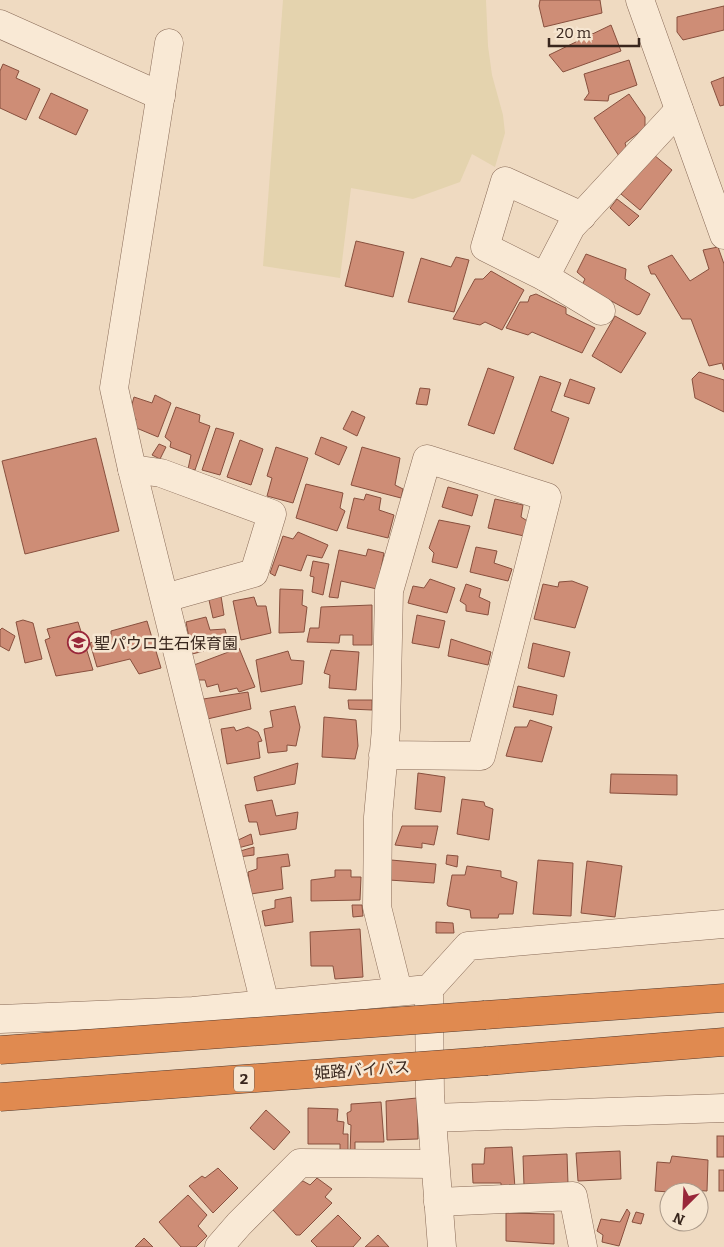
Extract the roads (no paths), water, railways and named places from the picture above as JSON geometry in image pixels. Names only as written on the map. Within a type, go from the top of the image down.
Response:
[{"type":"highway","points":[[0,1050],[724,998]]},
{"type":"highway","name":"姫路バイパス","points":[[0,1097],[724,1042]]},
{"type":"street","points":[[640,0],[678,110],[723,227]]},
{"type":"street","points":[[0,24],[161,96]]},
{"type":"street","points":[[169,43],[114,388],[132,469],[265,1004]]},
{"type":"street","points":[[545,277],[571,227],[678,110]]},
{"type":"street","points":[[582,216],[505,181],[485,246],[545,277],[601,311]]},
{"type":"street","points":[[383,755],[481,756],[547,497],[427,459],[390,591],[386,729],[383,755],[378,817],[377,907],[398,991]]},
{"type":"street","points":[[132,469],[161,472],[272,514],[254,573],[164,598]]},
{"type":"street","points":[[0,1019],[193,1011],[429,988],[468,946],[724,924]]},
{"type":"street","points":[[429,988],[430,1095],[442,1247]]},
{"type":"street","points":[[432,1118],[724,1108]]},
{"type":"street","points":[[219,1247],[239,1224],[300,1163],[435,1164]]},
{"type":"street","points":[[438,1202],[573,1196],[583,1247]]},
{"type":"place","name":"聖パウロ生石保育園","points":[[78,643]]}]
